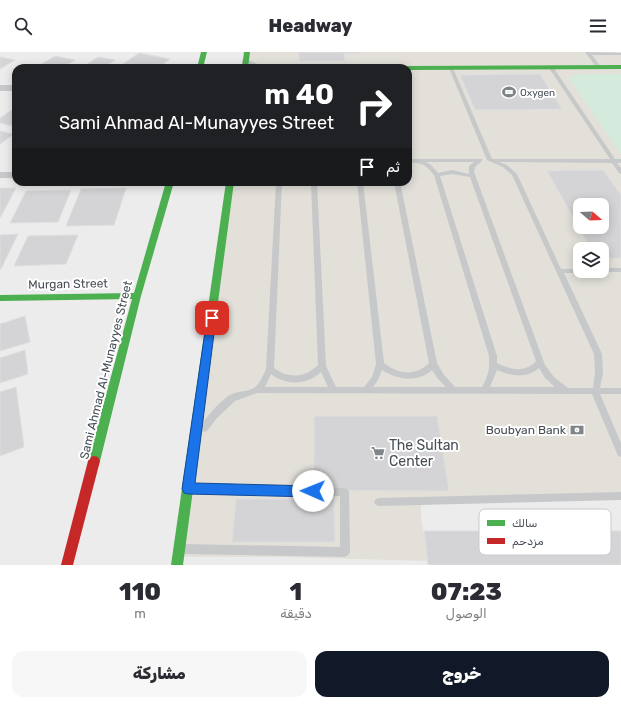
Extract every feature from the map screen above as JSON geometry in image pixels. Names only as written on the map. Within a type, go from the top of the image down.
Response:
[{"type":"main road","points":[[201,64],[204,52]]},
{"type":"main road","points":[[245,64],[247,52]]},
{"type":"main road","points":[[412,68],[621,67]]},
{"type":"main road","name":"Sami Ahmad Al-Munayyes Street","points":[[67,565],[136,296],[169,186]]},
{"type":"main road","points":[[177,565],[196,438],[229,186]]},
{"type":"main road","name":"Murgan Street","points":[[0,298],[136,296]]},
{"type":"street","points":[[0,88],[12,88]]},
{"type":"street","points":[[0,175],[12,175]]},
{"type":"lane","points":[[588,53],[621,54]]},
{"type":"lane","points":[[588,53],[600,68]]},
{"type":"lane","points":[[451,68],[490,160],[505,166],[514,174],[598,354],[600,367],[599,382],[595,392],[621,453]]},
{"type":"lane","points":[[551,68],[621,172]]},
{"type":"lane","points":[[480,160],[471,167],[472,176],[540,362],[546,375],[553,383],[567,392]]},
{"type":"lane","points":[[412,161],[621,161]]},
{"type":"lane","points":[[419,161],[429,166],[437,176],[494,365],[492,375],[484,391]]},
{"type":"lane","points":[[437,176],[452,172],[472,176]]},
{"type":"lane","points":[[257,390],[263,383],[270,368],[279,186]]},
{"type":"lane","points":[[314,186],[322,366],[334,390]]},
{"type":"lane","points":[[360,186],[380,364],[375,378],[366,390]]},
{"type":"lane","points":[[398,186],[433,364],[441,377],[454,391]]},
{"type":"lane","points":[[559,271],[573,270]]},
{"type":"lane","points":[[609,270],[621,270]]},
{"type":"lane","points":[[494,365],[509,372],[524,373],[537,367],[540,362]]},
{"type":"lane","points":[[380,364],[392,372],[408,376],[423,373],[433,364]]},
{"type":"lane","points":[[270,368],[281,377],[297,380],[312,376],[322,366]]},
{"type":"lane","points":[[196,438],[213,416],[232,398],[257,390],[621,392]]},
{"type":"lane","points":[[179,548],[345,552],[344,492],[188,489]]},
{"type":"lane","points":[[378,502],[621,496]]},
{"type":"shaded area","points":[[247,52],[621,52],[621,497],[421,501],[421,517],[428,561],[284,557],[178,557],[229,186],[412,186],[412,64],[246,64]]},
{"type":"green space","points":[[581,74],[621,74],[621,154],[568,77]]},
{"type":"building","points":[[299,52],[360,53],[344,54],[345,61],[299,61]]},
{"type":"building","points":[[139,53],[170,59],[163,64],[123,64]]},
{"type":"building","points":[[55,56],[75,60],[68,64],[42,64]]},
{"type":"building","points":[[0,57],[15,60],[0,69]]},
{"type":"building","points":[[98,57],[115,60],[109,64],[87,64]]},
{"type":"building","name":"Oxygen","points":[[540,74],[562,109],[475,110],[460,75]]},
{"type":"building","points":[[12,110],[12,126],[0,123],[0,118]]},
{"type":"building","points":[[0,131],[12,134],[12,135],[0,144]]},
{"type":"building","points":[[603,170],[621,195],[621,258],[609,259],[609,242],[587,242],[583,234],[609,234],[609,198],[573,198],[573,217],[547,171]]},
{"type":"building","points":[[0,188],[16,188],[0,218]]},
{"type":"building","points":[[126,188],[114,225],[66,226],[81,189]]},
{"type":"building","points":[[71,190],[58,222],[10,223],[26,191]]},
{"type":"building","points":[[18,234],[1,269],[0,269],[0,235]]},
{"type":"building","points":[[78,235],[66,264],[14,266],[28,236]]},
{"type":"building","points":[[25,316],[30,342],[0,351],[0,324]]},
{"type":"building","points":[[25,350],[28,374],[0,383],[0,358]]},
{"type":"building","points":[[16,387],[24,447],[0,456],[0,392]]},
{"type":"building","name":"The Sultan Center","points":[[314,416],[437,416],[449,491],[314,490]]},
{"type":"building","points":[[236,499],[334,499],[335,542],[232,542]]},
{"type":"building","points":[[424,531],[479,531],[479,555],[611,555],[611,531],[621,531],[621,565],[428,565]]},
{"type":"traffic: fast","points":[[201,64],[204,52]]},
{"type":"traffic: fast","points":[[246,64],[247,52]]},
{"type":"traffic: fast","points":[[412,68],[621,67]]},
{"type":"traffic: fast","points":[[94,461],[137,296],[169,186]]},
{"type":"traffic: fast","points":[[177,565],[229,186]]},
{"type":"traffic: fast","points":[[0,298],[137,296]]},
{"type":"traffic: jam","points":[[67,565],[94,461]]},
{"type":"place","name":"Oxygen","points":[[509,92]]},
{"type":"place","name":"Boubyan Bank","points":[[577,430]]},
{"type":"place","name":"The Sultan Center","points":[[378,453]]},
{"type":"route","points":[[212,318],[188,489],[313,491]]}]
